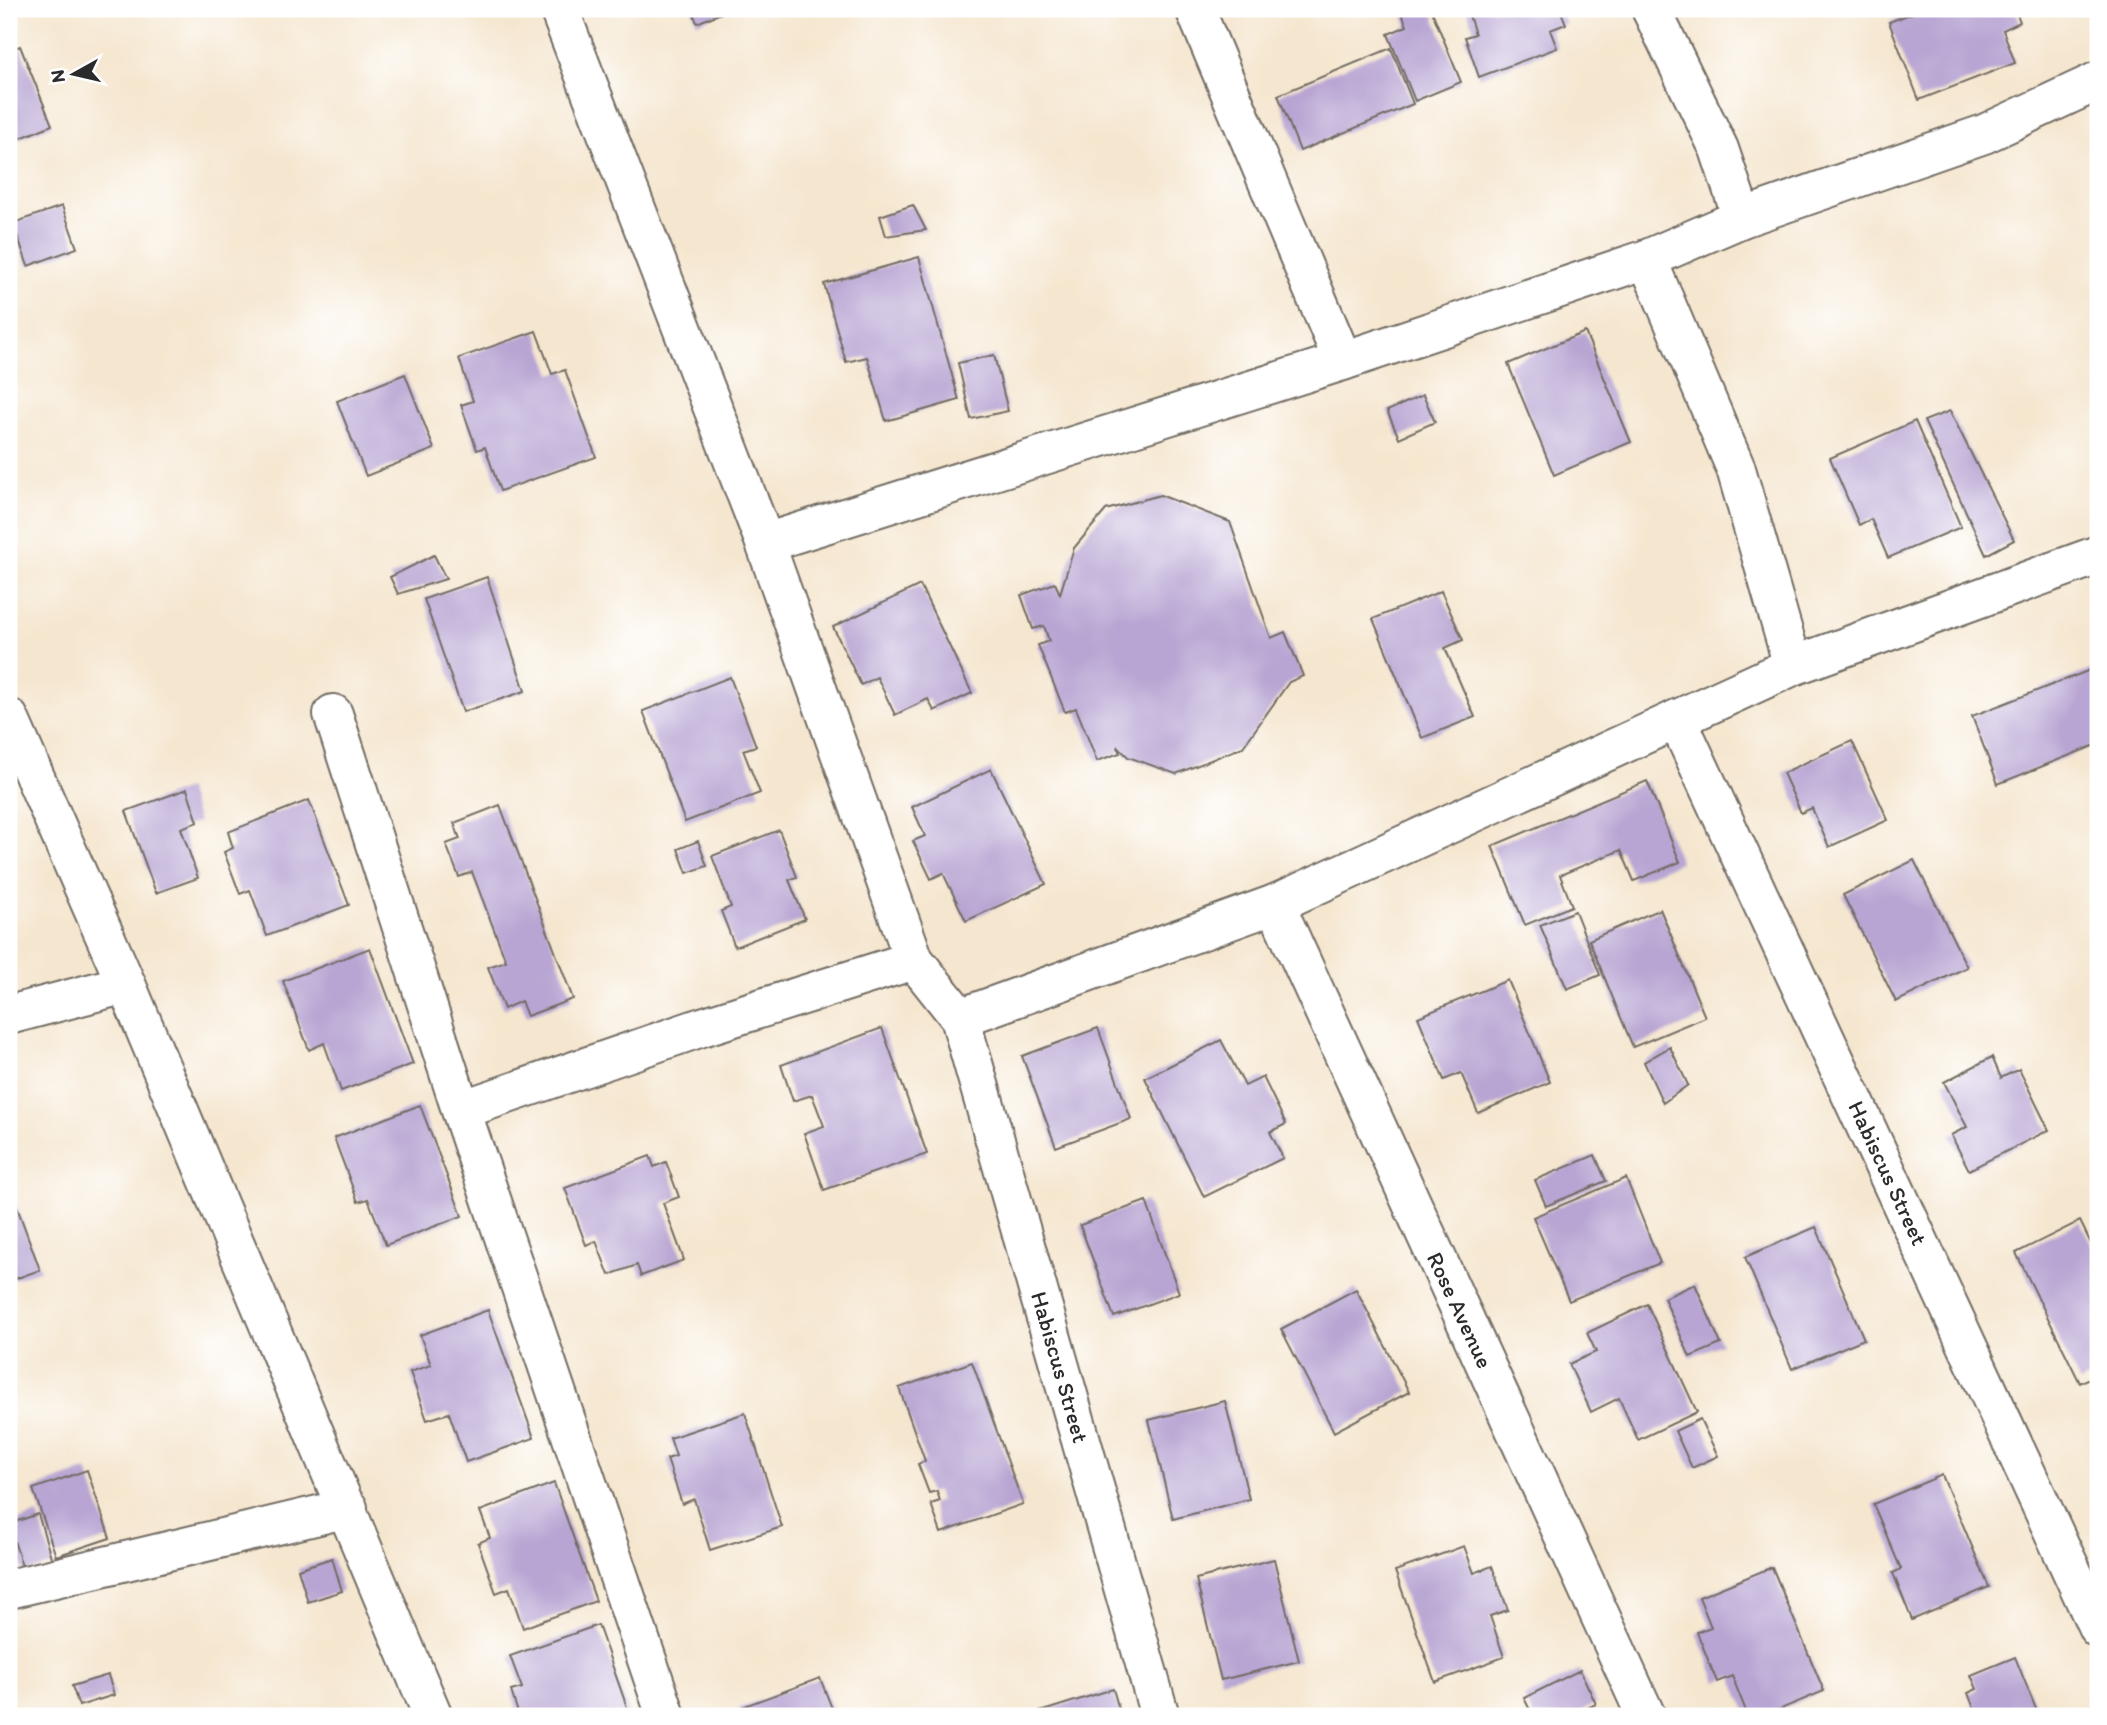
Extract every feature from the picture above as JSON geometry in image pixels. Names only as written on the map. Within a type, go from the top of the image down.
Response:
[{"type":"street","points":[[559,9],[765,543],[914,960],[960,1018],[1275,904],[1793,666],[2098,555]]},
{"type":"street","points":[[1195,9],[1343,361]]},
{"type":"street","points":[[1651,9],[1719,149],[1742,218]]},
{"type":"street","points":[[765,543],[1343,361],[1647,259],[1742,218],[1984,134],[2098,80]]},
{"type":"street","points":[[1647,259],[1736,469],[1793,666]]},
{"type":"street","points":[[333,714],[461,1110],[666,1716]]},
{"type":"street","points":[[9,718],[126,984],[433,1716]]},
{"type":"street","name":"Habiscus Street","points":[[1677,719],[2098,1628]]},
{"type":"street","name":"Rose Avenue","points":[[1275,904],[1646,1716]]},
{"type":"street","points":[[461,1110],[702,1027],[914,960]]},
{"type":"street","points":[[9,1015],[126,984]]},
{"type":"street","name":"Habiscus Street","points":[[960,1018],[1160,1716]]},
{"type":"street","points":[[9,1589],[348,1508]]},
{"type":"building","points":[[692,9],[731,9],[697,23]]},
{"type":"building","points":[[1400,9],[1431,9],[1461,82],[1415,101],[1388,34],[1407,26]]},
{"type":"building","points":[[1467,9],[1560,9],[1566,24],[1550,30],[1557,48],[1479,77],[1465,37],[1475,34]]},
{"type":"building","points":[[1923,9],[2015,9],[2020,22],[2003,30],[2015,63],[1919,100],[1889,22]]},
{"type":"building","points":[[20,46],[52,125],[9,143],[9,50]]},
{"type":"building","points":[[1391,48],[1413,104],[1300,151],[1278,95]]},
{"type":"building","points":[[913,205],[926,230],[886,236],[880,216]]},
{"type":"building","points":[[62,206],[77,248],[28,266],[13,223]]},
{"type":"building","points":[[919,257],[959,400],[886,421],[867,357],[846,362],[824,284]]},
{"type":"building","points":[[536,331],[552,374],[565,370],[596,457],[500,491],[485,447],[477,450],[461,405],[473,401],[459,358]]},
{"type":"building","points":[[1585,332],[1631,442],[1554,475],[1508,364]]},
{"type":"building","points":[[994,355],[1008,411],[971,419],[958,363]]},
{"type":"building","points":[[405,374],[434,449],[366,476],[337,401]]},
{"type":"building","points":[[1423,395],[1435,422],[1399,438],[1387,411]]},
{"type":"building","points":[[1950,411],[2014,540],[1986,555],[1924,421]]},
{"type":"building","points":[[1915,421],[1961,527],[1888,558],[1871,519],[1859,525],[1830,458]]},
{"type":"building","points":[[1160,495],[1230,522],[1271,638],[1285,632],[1303,676],[1289,682],[1243,747],[1176,774],[1128,757],[1117,746],[1120,753],[1097,761],[1076,708],[1065,712],[1038,645],[1049,641],[1044,626],[1033,629],[1021,595],[1055,583],[1060,594],[1074,548],[1106,510]]},
{"type":"building","points":[[434,555],[446,579],[398,594],[390,577]]},
{"type":"building","points":[[487,577],[525,691],[463,712],[424,599]]},
{"type":"building","points":[[920,585],[972,693],[934,711],[928,699],[895,715],[877,677],[861,685],[833,627]]},
{"type":"building","points":[[1441,591],[1463,640],[1445,648],[1475,717],[1422,738],[1373,619]]},
{"type":"building","points":[[2098,667],[2098,744],[1998,784],[1972,716]]},
{"type":"building","points":[[730,677],[756,746],[743,750],[760,793],[685,822],[643,711]]},
{"type":"building","points":[[1852,741],[1888,820],[1829,847],[1812,808],[1801,813],[1783,773]]},
{"type":"building","points":[[991,769],[1046,884],[966,921],[943,873],[931,879],[913,841],[925,836],[912,807]]},
{"type":"building","points":[[1647,781],[1680,862],[1634,881],[1621,850],[1560,875],[1572,906],[1525,925],[1492,846]]},
{"type":"building","points":[[187,789],[198,822],[181,828],[198,878],[156,893],[126,811]]},
{"type":"building","points":[[309,800],[349,905],[267,936],[250,890],[240,894],[224,852],[233,848],[228,832]]},
{"type":"building","points":[[500,805],[573,999],[527,1016],[521,1001],[504,1009],[488,967],[506,961],[472,872],[459,877],[446,844],[460,839],[454,823]]},
{"type":"building","points":[[779,830],[797,877],[789,880],[805,919],[735,947],[721,911],[731,907],[712,856]]},
{"type":"building","points":[[698,841],[707,866],[687,873],[678,849]]},
{"type":"building","points":[[1914,860],[1967,967],[1896,1002],[1843,895]]},
{"type":"building","points":[[1660,909],[1705,1017],[1633,1047],[1589,940]]},
{"type":"building","points":[[1575,911],[1600,975],[1567,989],[1540,925]]},
{"type":"building","points":[[370,948],[413,1064],[341,1091],[324,1043],[309,1050],[283,981]]},
{"type":"building","points":[[1508,980],[1550,1082],[1478,1113],[1461,1073],[1444,1080],[1418,1017]]},
{"type":"building","points":[[882,1028],[927,1154],[824,1190],[804,1133],[824,1126],[812,1095],[793,1101],[781,1065]]},
{"type":"building","points":[[1098,1028],[1131,1119],[1056,1147],[1022,1056]]},
{"type":"building","points":[[1221,1040],[1245,1086],[1263,1077],[1286,1124],[1270,1132],[1283,1158],[1204,1197],[1145,1078]]},
{"type":"building","points":[[1670,1047],[1688,1085],[1663,1103],[1644,1062]]},
{"type":"building","points":[[1992,1057],[2001,1078],[2019,1069],[2049,1130],[1969,1170],[1951,1135],[1967,1127],[1944,1082]]},
{"type":"building","points":[[420,1105],[462,1216],[386,1245],[368,1199],[358,1202],[334,1138]]},
{"type":"building","points":[[1595,1155],[1606,1181],[1546,1206],[1535,1180]]},
{"type":"building","points":[[650,1156],[654,1167],[666,1162],[679,1197],[663,1203],[684,1260],[641,1276],[637,1265],[609,1275],[596,1241],[586,1245],[565,1188]]},
{"type":"building","points":[[1626,1178],[1660,1263],[1569,1301],[1533,1217]]},
{"type":"building","points":[[9,1185],[40,1270],[9,1281]]},
{"type":"building","points":[[1146,1201],[1179,1293],[1114,1317],[1080,1225]]},
{"type":"building","points":[[2080,1221],[2098,1258],[2098,1374],[2080,1383],[2016,1253]]},
{"type":"building","points":[[1816,1227],[1864,1339],[1792,1369],[1745,1257]]},
{"type":"building","points":[[1695,1284],[1721,1344],[1690,1357],[1664,1298]]},
{"type":"building","points":[[1356,1289],[1409,1392],[1334,1432],[1281,1329]]},
{"type":"building","points":[[1647,1304],[1697,1412],[1638,1440],[1619,1398],[1591,1412],[1569,1364],[1596,1352],[1587,1333]]},
{"type":"building","points":[[488,1310],[534,1438],[466,1462],[449,1413],[427,1420],[410,1372],[431,1365],[420,1335]]},
{"type":"building","points":[[972,1362],[1023,1504],[941,1533],[931,1504],[940,1501],[937,1491],[929,1493],[918,1464],[925,1461],[899,1388]]},
{"type":"building","points":[[1225,1401],[1249,1499],[1173,1519],[1149,1420]]},
{"type":"building","points":[[745,1413],[782,1527],[710,1550],[694,1499],[682,1504],[667,1459],[676,1456],[670,1438]]},
{"type":"building","points":[[1700,1419],[1718,1456],[1692,1468],[1675,1431]]},
{"type":"building","points":[[87,1470],[110,1538],[56,1556],[33,1489]]},
{"type":"building","points":[[1942,1475],[1989,1587],[1912,1620],[1893,1573],[1901,1569],[1873,1504]]},
{"type":"building","points":[[554,1483],[596,1601],[523,1628],[509,1588],[496,1593],[478,1543],[490,1538],[480,1511]]},
{"type":"building","points":[[38,1514],[53,1564],[24,1573],[9,1524]]},
{"type":"building","points":[[1464,1546],[1474,1573],[1492,1566],[1508,1610],[1490,1616],[1504,1657],[1435,1682],[1395,1571]]},
{"type":"building","points":[[332,1558],[342,1591],[308,1602],[298,1569]]},
{"type":"building","points":[[1274,1559],[1299,1661],[1221,1680],[1196,1579]]},
{"type":"building","points":[[1772,1567],[1824,1691],[1764,1716],[1748,1716],[1732,1676],[1717,1682],[1697,1632],[1711,1627],[1699,1597]]},
{"type":"building","points":[[598,1625],[629,1713],[621,1716],[519,1716],[511,1691],[522,1688],[510,1656]]},
{"type":"building","points":[[2015,1657],[2038,1714],[1977,1716],[1968,1693],[1977,1689],[1971,1675]]},
{"type":"building","points":[[1580,1670],[1596,1704],[1571,1716],[1533,1716],[1524,1698]]},
{"type":"building","points":[[108,1675],[114,1695],[79,1706],[72,1686]]},
{"type":"building","points":[[820,1678],[835,1716],[742,1716],[739,1708]]},
{"type":"building","points":[[1113,1689],[1121,1716],[1027,1716]]}]
